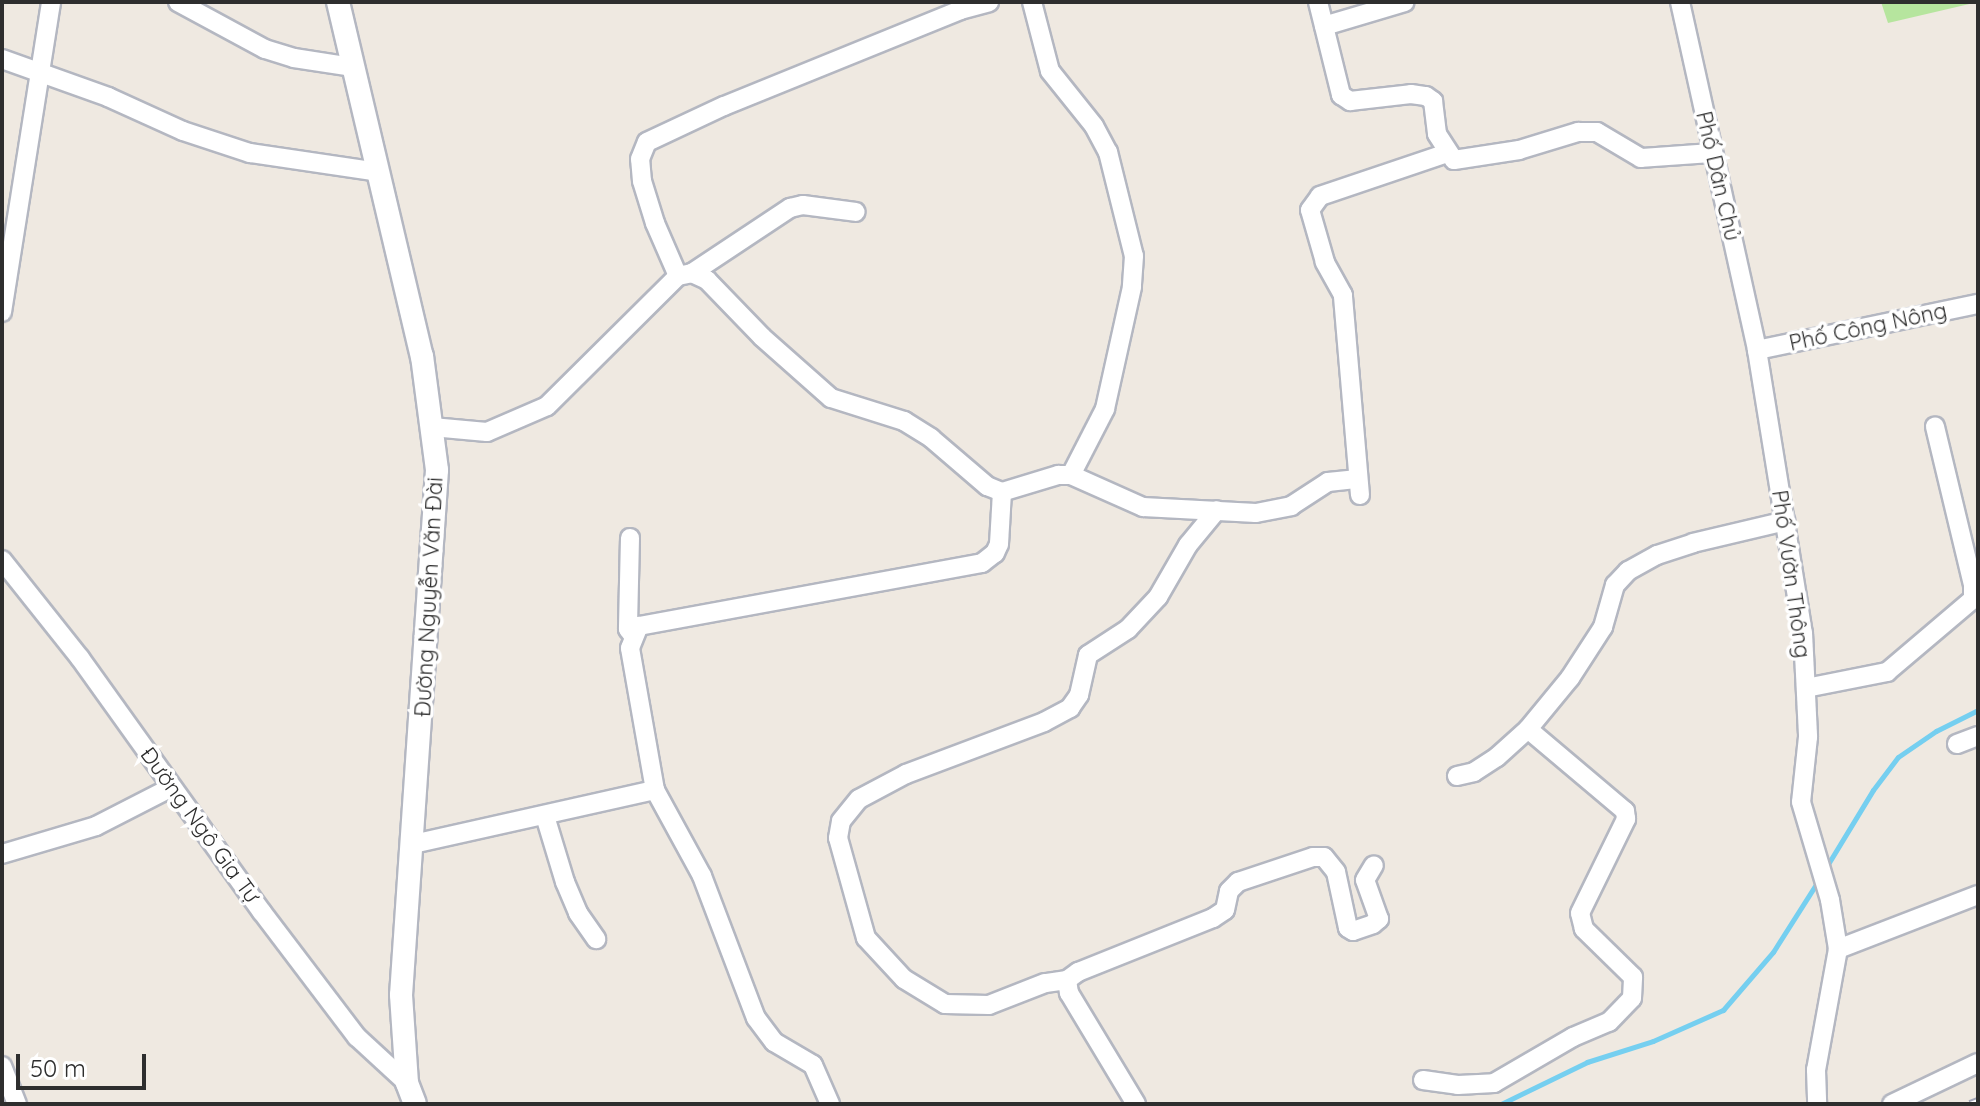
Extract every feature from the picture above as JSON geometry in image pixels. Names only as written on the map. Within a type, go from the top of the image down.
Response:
[{"type":"street","points":[[2,312],[51,2]]},
{"type":"street","points":[[178,2],[265,49],[294,58],[353,67]]},
{"type":"street","name":"Đường Nguyễn Văn Đài","points":[[338,2],[422,356],[437,470],[401,995],[411,1094]]},
{"type":"street","points":[[989,2],[960,10],[724,106],[647,142],[640,159],[642,181],[655,223],[685,275],[707,280],[762,337],[831,398],[904,421],[987,486],[1002,492],[1058,475],[1071,475],[1143,507],[1256,513],[1291,506],[1328,482],[1359,487],[1343,295],[1325,262],[1310,210],[1320,196],[1447,153]]},
{"type":"street","points":[[1032,2],[1050,71],[1094,126],[1108,152],[1134,256],[1132,287],[1105,409],[1071,475]]},
{"type":"street","points":[[1318,2],[1341,95],[1350,101],[1411,94],[1426,96],[1433,101],[1437,134],[1454,160],[1480,157],[1578,132],[1597,132],[1641,158],[1713,153]]},
{"type":"street","points":[[1324,26],[1405,2]]},
{"type":"street","name":"Phố Dân Chủ","points":[[1680,2],[1757,350]]},
{"type":"street","points":[[2,59],[108,97],[183,131],[250,153],[378,172]]},
{"type":"street","points":[[432,427],[487,432],[547,406],[685,275],[790,208],[803,205],[856,212]]},
{"type":"street","name":"Phố Công Nông","points":[[1757,350],[1978,304]]},
{"type":"street","name":"Phố Vườn Thông","points":[[1757,350],[1803,633],[1808,737],[1801,802],[1830,900],[1838,949]]},
{"type":"street","points":[[1806,688],[1887,672],[1898,659],[1973,599],[1973,585],[1935,427]]},
{"type":"street","points":[[830,1104],[813,1065],[774,1042],[756,1018],[702,876],[655,790],[630,648],[633,636],[639,626],[652,623],[982,563],[995,553],[999,544],[1002,492]]},
{"type":"street","points":[[1217,510],[1188,545],[1158,597],[1128,629],[1088,655],[1079,695],[1070,708],[1044,722],[906,774],[859,799],[841,821],[838,838],[866,938],[904,979],[945,1004],[989,1005],[1045,983],[1067,980],[1078,972],[1220,915],[1228,903],[1229,891],[1238,882],[1313,857],[1324,857],[1336,872],[1348,928],[1353,931],[1373,924],[1379,919],[1365,880],[1374,865]]},
{"type":"street","points":[[1457,776],[1474,772],[1497,757],[1528,729],[1570,678],[1603,627],[1615,585],[1628,571],[1657,555],[1693,543],[1785,521]]},
{"type":"street","points":[[630,538],[628,629],[633,636]]},
{"type":"street","name":"Đường Ngô Gia Tự","points":[[2,560],[80,658],[357,1037],[411,1094]]},
{"type":"street","points":[[1423,1080],[1458,1085],[1494,1083],[1573,1037],[1609,1022],[1632,998],[1633,977],[1584,929],[1580,913],[1626,819],[1625,811],[1528,729]]},
{"type":"street","points":[[1957,744],[1978,736]]},
{"type":"street","points":[[2,854],[96,826],[172,787]]},
{"type":"street","points":[[413,844],[655,790]]},
{"type":"street","points":[[545,816],[565,882],[578,913],[596,939]]},
{"type":"street","points":[[1817,1104],[1816,1070],[1838,949],[1978,895]]},
{"type":"street","points":[[1067,980],[1069,993],[1136,1104]]},
{"type":"street","points":[[1892,1104],[1978,1063]]},
{"type":"street","points":[[2,1066],[17,1104]]},
{"type":"green space","points":[[1881,2],[1978,2],[1888,23]]},
{"type":"waterway","points":[[1825,869],[1873,790],[1898,757],[1936,731],[1978,710]]},
{"type":"waterway","points":[[1501,1104],[1587,1062],[1653,1041],[1723,1010],[1773,952],[1818,881]]},
{"type":"waterway","points":[[1439,1104],[1471,1104]]},
{"type":"railway","points":[[1970,1104],[1978,1101]]}]
